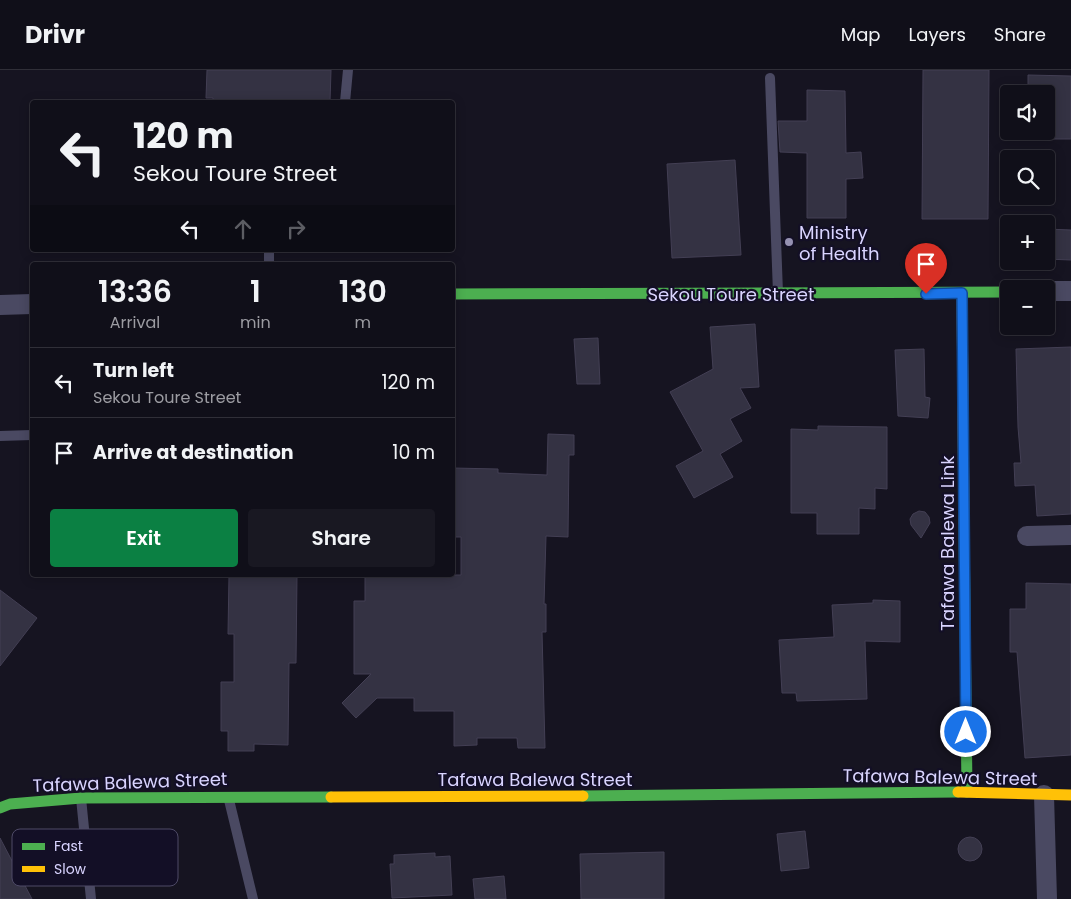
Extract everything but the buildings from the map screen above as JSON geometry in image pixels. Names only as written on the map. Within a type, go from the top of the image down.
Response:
[{"type":"street","points":[[1055,291],[1071,291]]},
{"type":"street","name":"Sekou Toure Street","points":[[455,294],[1000,292]]},
{"type":"street","name":"Tafawa Balewa Link","points":[[962,293],[967,792]]},
{"type":"street","points":[[0,305],[30,304]]},
{"type":"street","points":[[1027,536],[1071,535]]},
{"type":"street","name":"Tafawa Balewa Street","points":[[0,808],[10,804],[81,798],[611,796],[967,792],[1044,795],[1071,794]]},
{"type":"street","points":[[1044,795],[1046,899]]},
{"type":"lane","points":[[345,100],[348,70]]},
{"type":"lane","points":[[770,78],[778,294]]},
{"type":"lane","points":[[0,436],[30,435]]},
{"type":"lane","points":[[228,797],[253,899]]},
{"type":"lane","points":[[81,798],[84,829]]},
{"type":"lane","points":[[91,886],[92,899]]},
{"type":"traffic: fast","points":[[455,294],[1000,292]]},
{"type":"traffic: fast","points":[[964,523],[967,792]]},
{"type":"traffic: fast","points":[[583,796],[958,792]]},
{"type":"traffic: fast","points":[[0,808],[10,804],[81,798],[331,797]]},
{"type":"traffic: slow","points":[[962,293],[964,523]]},
{"type":"traffic: slow","points":[[958,792],[1071,795]]},
{"type":"traffic: slow","points":[[331,797],[583,796]]},
{"type":"place","name":"Ministry of Health","points":[[789,242]]},
{"type":"route","points":[[926,294],[962,293],[966,732]]}]
